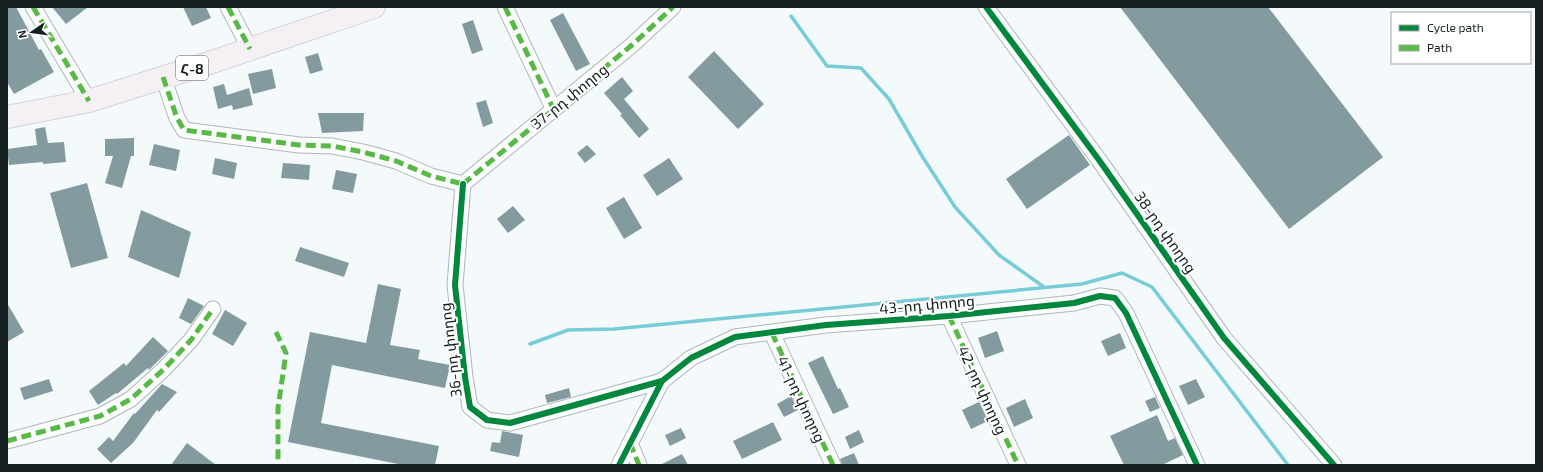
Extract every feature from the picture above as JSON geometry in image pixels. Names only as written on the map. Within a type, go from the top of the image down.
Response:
[{"type":"main road","name":"Հ-8","points":[[7,117],[89,101],[374,7]]},
{"type":"street","points":[[33,7],[89,101]]},
{"type":"street","points":[[228,7],[250,49]]},
{"type":"street","points":[[505,7],[553,108]]},
{"type":"street","name":"37-րդ փողոց","points":[[463,184],[553,108],[632,45],[674,7]]},
{"type":"street","name":"38-րդ փողոց","points":[[986,7],[1099,160],[1224,338],[1334,465]]},
{"type":"street","points":[[163,77],[177,118],[184,130],[299,145],[332,146],[363,152],[396,161],[431,176],[463,184]]},
{"type":"street","name":"36-րդ փողոց","points":[[463,184],[455,285],[465,377],[470,407],[487,420],[510,423],[662,381]]},
{"type":"street","name":"43-րդ փողոց","points":[[618,465],[662,381],[691,358],[735,337],[826,325],[949,316],[1074,303],[1100,296],[1116,298],[1126,313],[1197,465]]},
{"type":"street","points":[[7,440],[100,416],[131,399],[164,369],[191,340],[213,309]]},
{"type":"street","name":"42-րդ փողոց","points":[[949,316],[1018,465]]},
{"type":"street","name":"41-րդ փողոց","points":[[772,333],[833,465]]},
{"type":"street","points":[[630,443],[639,465]]},
{"type":"building","points":[[7,7],[16,7],[39,50],[41,49],[54,72],[14,94],[7,82]]},
{"type":"building","points":[[52,7],[88,7],[66,24]]},
{"type":"building","points":[[183,7],[206,7],[211,18],[192,26]]},
{"type":"building","points":[[1120,7],[1268,7],[1383,157],[1289,229]]},
{"type":"building","points":[[563,13],[590,64],[576,71],[550,20]]},
{"type":"building","points":[[473,20],[483,50],[472,54],[462,24]]},
{"type":"building","points":[[714,51],[764,104],[738,129],[688,77]]},
{"type":"building","points":[[318,53],[323,70],[310,74],[305,57]]},
{"type":"building","points":[[272,69],[276,88],[253,94],[248,74]]},
{"type":"building","points":[[622,77],[633,91],[624,99],[649,129],[639,138],[620,115],[622,114],[604,93]]},
{"type":"building","points":[[224,84],[227,95],[249,88],[253,105],[233,110],[232,105],[218,109],[213,87]]},
{"type":"building","points":[[486,100],[493,123],[483,127],[476,103]]},
{"type":"building","points":[[318,113],[364,113],[363,131],[322,133]]},
{"type":"building","points":[[45,127],[48,143],[64,142],[66,162],[43,164],[43,162],[9,165],[7,149],[37,145],[35,129]]},
{"type":"building","points":[[1069,135],[1090,165],[1027,209],[1006,179]]},
{"type":"building","points":[[134,138],[134,156],[131,156],[122,188],[105,183],[113,156],[105,156],[105,139]]},
{"type":"building","points":[[154,144],[180,150],[176,171],[149,165]]},
{"type":"building","points":[[587,145],[596,154],[585,163],[577,153]]},
{"type":"building","points":[[215,158],[237,163],[234,179],[212,174]]},
{"type":"building","points":[[669,158],[683,179],[657,196],[643,175]]},
{"type":"building","points":[[283,163],[310,165],[309,180],[281,178]]},
{"type":"building","points":[[336,170],[357,174],[353,193],[332,189]]},
{"type":"building","points":[[87,183],[108,258],[71,268],[50,193]]},
{"type":"building","points":[[624,197],[642,228],[624,239],[606,208]]},
{"type":"building","points":[[513,206],[525,220],[508,233],[497,219]]},
{"type":"building","points":[[141,210],[191,232],[179,278],[128,257]]},
{"type":"building","points":[[300,247],[349,263],[344,277],[295,261]]},
{"type":"building","points":[[378,284],[401,289],[390,345],[420,350],[418,359],[450,365],[445,388],[332,365],[321,423],[439,446],[435,465],[403,465],[288,442],[310,332],[366,343]]},
{"type":"building","points":[[188,298],[204,306],[191,324],[179,318]]},
{"type":"building","points":[[7,303],[24,332],[7,342]]},
{"type":"building","points":[[225,310],[247,323],[233,346],[212,334]]},
{"type":"building","points":[[997,331],[1004,351],[985,358],[978,338]]},
{"type":"building","points":[[1120,333],[1126,348],[1108,356],[1101,341]]},
{"type":"building","points":[[153,337],[168,351],[149,370],[148,368],[117,394],[116,393],[98,405],[89,391],[124,363],[126,366]]},
{"type":"building","points":[[823,356],[838,389],[840,388],[849,407],[833,414],[808,363]]},
{"type":"building","points":[[49,379],[53,391],[24,400],[20,388]]},
{"type":"building","points":[[1196,379],[1205,397],[1188,405],[1179,386]]},
{"type":"building","points":[[162,384],[177,392],[159,412],[157,410],[133,443],[111,463],[97,449],[109,437],[113,441],[134,413],[135,414]]},
{"type":"building","points":[[569,388],[571,397],[547,403],[545,395]]},
{"type":"building","points":[[791,396],[798,410],[784,417],[777,404]]},
{"type":"building","points":[[1155,397],[1160,408],[1150,412],[1145,401]]},
{"type":"building","points":[[1025,399],[1033,418],[1014,427],[1006,408]]},
{"type":"building","points":[[979,402],[988,421],[971,429],[962,410]]},
{"type":"building","points":[[1157,415],[1168,441],[1175,438],[1183,455],[1162,465],[1124,465],[1110,436]]},
{"type":"building","points":[[773,422],[782,440],[742,459],[733,441]]},
{"type":"building","points":[[681,428],[686,438],[670,446],[665,435]]},
{"type":"building","points":[[859,430],[864,442],[850,449],[845,437]]},
{"type":"building","points":[[502,431],[523,435],[519,457],[490,451],[492,442],[500,443]]},
{"type":"building","points":[[187,443],[216,465],[171,465]]},
{"type":"building","points":[[854,453],[859,465],[842,465],[840,459]]},
{"type":"building","points":[[682,454],[688,465],[660,465]]},
{"type":"waterway","points":[[791,16],[827,66],[861,68],[889,99],[922,156],[955,207],[999,255],[1044,287]]},
{"type":"waterway","points":[[530,344],[568,330],[614,329],[1082,284],[1122,273],[1152,287],[1288,465]]},
{"type":"marked path","points":[[33,7],[89,101]]},
{"type":"marked path","points":[[228,7],[250,49]]},
{"type":"marked path","points":[[505,7],[553,108]]},
{"type":"marked path","points":[[463,184],[632,45],[673,7]]},
{"type":"marked path","points":[[163,77],[177,118],[184,130],[299,145],[332,146],[363,152],[396,161],[431,176],[463,184]]},
{"type":"marked path","points":[[7,441],[100,416],[131,399],[164,369],[191,340],[213,309]]},
{"type":"marked path","points":[[949,316],[1018,465]]},
{"type":"marked path","points":[[276,332],[286,353],[278,408],[278,465]]},
{"type":"marked path","points":[[772,333],[833,465]]},
{"type":"marked path","points":[[630,443],[639,465]]},
{"type":"cycle path","points":[[986,7],[1099,160],[1224,338],[1334,465]]},
{"type":"cycle path","points":[[463,184],[455,285],[465,377],[470,407],[487,420],[510,423],[662,381]]},
{"type":"cycle path","points":[[619,465],[662,381],[691,358],[735,337],[826,325],[949,316],[1074,303],[1100,296],[1115,298],[1126,313],[1197,465]]}]
